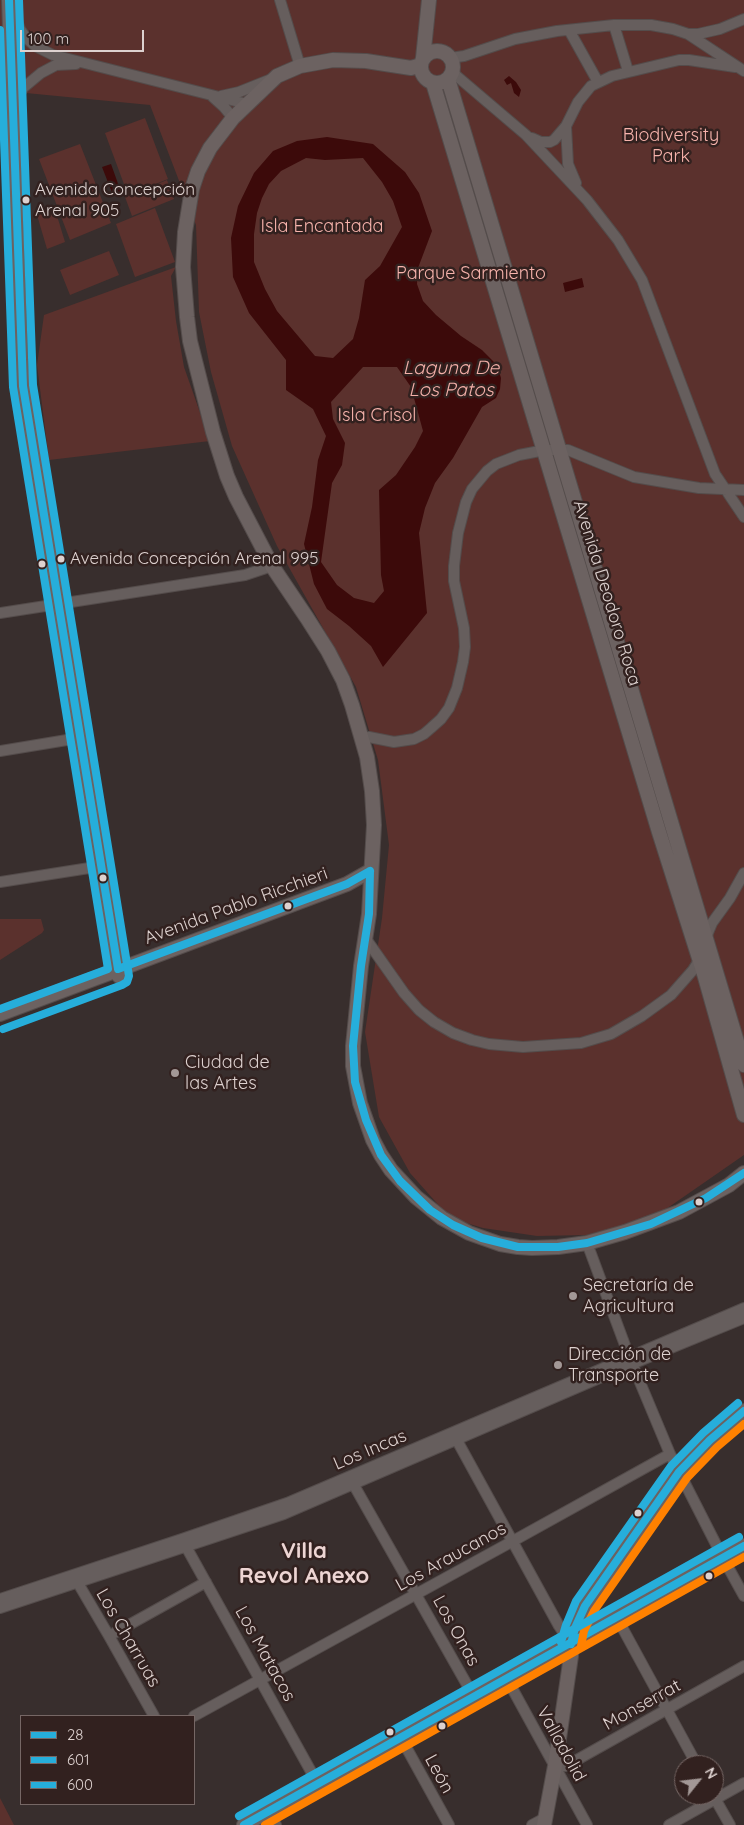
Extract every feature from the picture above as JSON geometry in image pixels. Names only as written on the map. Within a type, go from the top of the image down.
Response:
[{"type":"main road","points":[[10,0],[22,372],[55,605]]},
{"type":"main road","points":[[429,0],[426,24],[422,62],[421,70],[425,78],[433,83],[438,83],[447,65],[430,53],[422,62],[412,68],[348,59],[321,61],[300,66],[277,76],[233,118],[210,148],[198,171],[192,189],[185,232],[183,267],[192,354],[227,476],[272,566],[328,651],[343,680],[362,738],[372,791],[374,825],[366,939],[356,1008],[353,1066],[357,1089],[373,1140],[391,1170],[430,1210],[453,1225],[500,1244],[532,1248],[587,1243],[625,1232],[679,1212],[714,1194],[744,1174]]},
{"type":"main road","name":"Avenida Deodoro Roca","points":[[426,24],[447,65],[657,824],[700,960],[744,1115]]},
{"type":"main road","points":[[0,54],[5,72],[16,368],[116,974]]},
{"type":"main road","name":"Avenida Deodoro Roca","points":[[433,83],[552,450],[706,937],[744,1065]]},
{"type":"main road","name":"Avenida Pablo Ricchieri","points":[[0,1020],[347,884],[370,871]]},
{"type":"main road","name":"Avenida Pablo Ricchieri","points":[[0,1014],[356,887],[369,887]]},
{"type":"main road","points":[[545,1821],[555,1766],[571,1656],[571,1644],[575,1628],[585,1606],[679,1472],[710,1440],[744,1411]]},
{"type":"main road","points":[[710,1440],[744,1421]]},
{"type":"main road","points":[[244,1825],[744,1546]]},
{"type":"street","points":[[10,0],[20,29],[35,46],[53,55],[213,97],[247,104]]},
{"type":"street","points":[[280,0],[300,66]]},
{"type":"street","points":[[688,34],[720,29],[744,19]]},
{"type":"street","points":[[614,25],[628,71]]},
{"type":"street","points":[[741,70],[688,34],[673,29],[651,26],[614,25],[515,39],[464,56],[447,65],[526,135],[606,222],[642,280],[715,474],[744,517]]},
{"type":"street","points":[[569,30],[598,82]]},
{"type":"street","points":[[526,135],[546,143],[554,140],[566,126],[584,93],[605,78],[628,71],[679,60],[689,60],[741,70]]},
{"type":"street","points":[[12,106],[23,88],[48,69],[65,64],[92,66]]},
{"type":"street","points":[[213,97],[239,92],[277,76]]},
{"type":"street","points":[[213,97],[233,118]]},
{"type":"street","points":[[566,126],[570,173],[581,193]]},
{"type":"street","points":[[362,738],[394,742],[414,739],[431,728],[449,708],[457,688],[465,647],[464,628],[454,581],[458,534],[466,502],[478,480],[496,464],[519,455],[552,450],[568,450],[634,477],[669,484],[725,490],[744,490]]},
{"type":"street","points":[[0,613],[245,575],[272,566]]},
{"type":"street","points":[[0,751],[77,738]]},
{"type":"street","points":[[0,882],[99,866]]},
{"type":"street","points":[[366,939],[418,1010],[453,1033],[489,1044],[523,1047],[581,1043],[611,1034],[642,1016],[683,983],[700,960],[712,923],[730,898],[744,873]]},
{"type":"street","points":[[587,1243],[630,1360],[670,1454],[744,1596]]},
{"type":"street","name":"Los Incas","points":[[0,1608],[76,1579],[184,1544],[287,1503],[351,1481],[630,1360],[744,1308]]},
{"type":"street","name":"Los Incas","points":[[630,1360],[744,1318]]},
{"type":"street","points":[[455,1436],[559,1626],[571,1644]]},
{"type":"street","name":"Los Araucanos","points":[[195,1715],[514,1542],[670,1454]]},
{"type":"street","name":"Los Onas","points":[[351,1481],[417,1594],[474,1698]]},
{"type":"street","name":"Los Matacos","points":[[184,1544],[318,1784]]},
{"type":"street","name":"Los Incas","points":[[0,1599],[76,1579]]},
{"type":"street","name":"Los Charruas","points":[[76,1579],[153,1715]]},
{"type":"street","points":[[109,1636],[206,1582]]},
{"type":"street","points":[[617,1618],[692,1755]]},
{"type":"street","name":"Monserrat","points":[[555,1766],[566,1766],[744,1666]]},
{"type":"street","name":"Valladolid","points":[[507,1679],[587,1825]]},
{"type":"street","name":"León","points":[[402,1738],[449,1825]]},
{"type":"street","points":[[724,1792],[744,1783]]},
{"type":"street","points":[[669,1825],[701,1805]]},
{"type":"street","points":[[719,1805],[730,1825]]},
{"type":"street","points":[[268,1811],[276,1825]]},
{"type":"street","points":[[532,1825],[545,1821]]},
{"type":"green space","points":[[0,0],[2,0],[6,50],[0,39]]},
{"type":"green space","name":"Parque Sarmiento","points":[[22,0],[744,0],[744,1155],[656,1216],[587,1235],[537,1236],[483,1228],[450,1218],[410,1173],[379,1117],[365,1032],[382,918],[389,845],[378,760],[356,687],[277,546],[232,446],[211,372],[199,312],[196,225],[150,105],[26,93]]},
{"type":"green space","points":[[145,118],[168,179],[128,195],[105,133]]},
{"type":"green space","points":[[80,144],[111,223],[70,240],[39,159]]},
{"type":"green space","points":[[167,180],[174,199],[132,216],[125,197]]},
{"type":"green space","points":[[155,208],[175,262],[135,277],[116,224]]},
{"type":"green space","points":[[55,209],[65,242],[47,249],[37,215]]},
{"type":"green space","points":[[109,251],[119,275],[70,295],[60,270]]},
{"type":"green space","points":[[176,267],[171,276],[184,367],[210,441],[49,460],[37,365],[44,315]]},
{"type":"green space","points":[[0,919],[41,919],[44,930],[0,960]]},
{"type":"green space","points":[[0,1798],[14,1825],[0,1825]]},
{"type":"water","points":[[509,76],[521,90],[519,97],[514,93],[511,83],[507,85],[504,80]]},
{"type":"water","name":"Laguna De Los Patos","points":[[327,137],[373,144],[405,172],[419,193],[432,231],[418,268],[417,284],[423,301],[461,336],[482,350],[497,365],[501,378],[500,389],[496,398],[482,407],[453,458],[435,483],[425,508],[419,533],[427,613],[383,667],[371,646],[327,609],[314,584],[304,544],[312,507],[318,460],[326,436],[313,409],[286,390],[286,360],[249,313],[233,277],[231,238],[238,206],[254,173],[273,151],[297,141]],"holes":[[[306,158],[325,160],[363,158],[382,182],[393,201],[402,227],[380,266],[365,280],[359,318],[353,339],[333,358],[315,356],[277,311],[265,289],[254,262],[254,234],[257,213],[262,198],[269,184],[281,171]],[[363,367],[397,367],[411,387],[423,431],[415,447],[396,475],[379,490],[381,575],[384,591],[374,603],[354,598],[337,585],[321,562],[332,483],[342,465],[345,443],[333,419],[331,402]]]},
{"type":"water","points":[[111,164],[121,192],[113,195],[102,167]]},
{"type":"water","points":[[582,278],[584,287],[565,292],[563,283]]},
{"type":"transit line","name":"28","points":[[9,0],[23,386],[118,969],[347,884],[370,871]]},
{"type":"transit line","name":"601","points":[[3,1029],[122,985],[127,982],[129,976],[33,385],[19,0]]},
{"type":"transit line","name":"600","points":[[0,30],[13,387],[108,969],[0,1009]]},
{"type":"transit line","name":"28","points":[[370,871],[369,914],[361,966],[353,1046],[355,1082],[366,1120],[381,1155],[400,1181],[430,1210],[453,1225],[482,1238],[518,1247],[558,1247],[587,1243],[651,1224],[706,1198],[744,1173]]},
{"type":"transit line","points":[[561,1642],[576,1601],[671,1466],[703,1433],[738,1403]]},
{"type":"transit line","name":"28","points":[[571,1644],[575,1628],[585,1606],[679,1472],[710,1440],[744,1411]]},
{"type":"transit line","points":[[581,1646],[584,1631],[594,1611],[687,1478],[717,1447],[744,1424]]},
{"type":"transit line","points":[[239,1816],[739,1537]]},
{"type":"transit line","name":"28","points":[[244,1825],[744,1546]]},
{"type":"transit line","points":[[265,1825],[744,1557]]},
{"type":"place","name":"Avenida Concepción Arenal 905","points":[[26,200]]},
{"type":"place","name":"Avenida Concepción Arenal 995","points":[[61,559]]},
{"type":"place","name":"Ciudad de las Artes","points":[[175,1073]]},
{"type":"place","name":"Secretaría de Agricultura","points":[[573,1296]]},
{"type":"place","name":"Dirección de Transporte","points":[[558,1365]]},
{"type":"district","name":"Villa Revol Anexo","points":[[304,1564]]},
{"type":"park label","name":"Biodiversity Park","points":[[671,146]]},
{"type":"park label","name":"Isla Encantada","points":[[322,227]]},
{"type":"park label","name":"Isla Crisol","points":[[377,416]]}]
